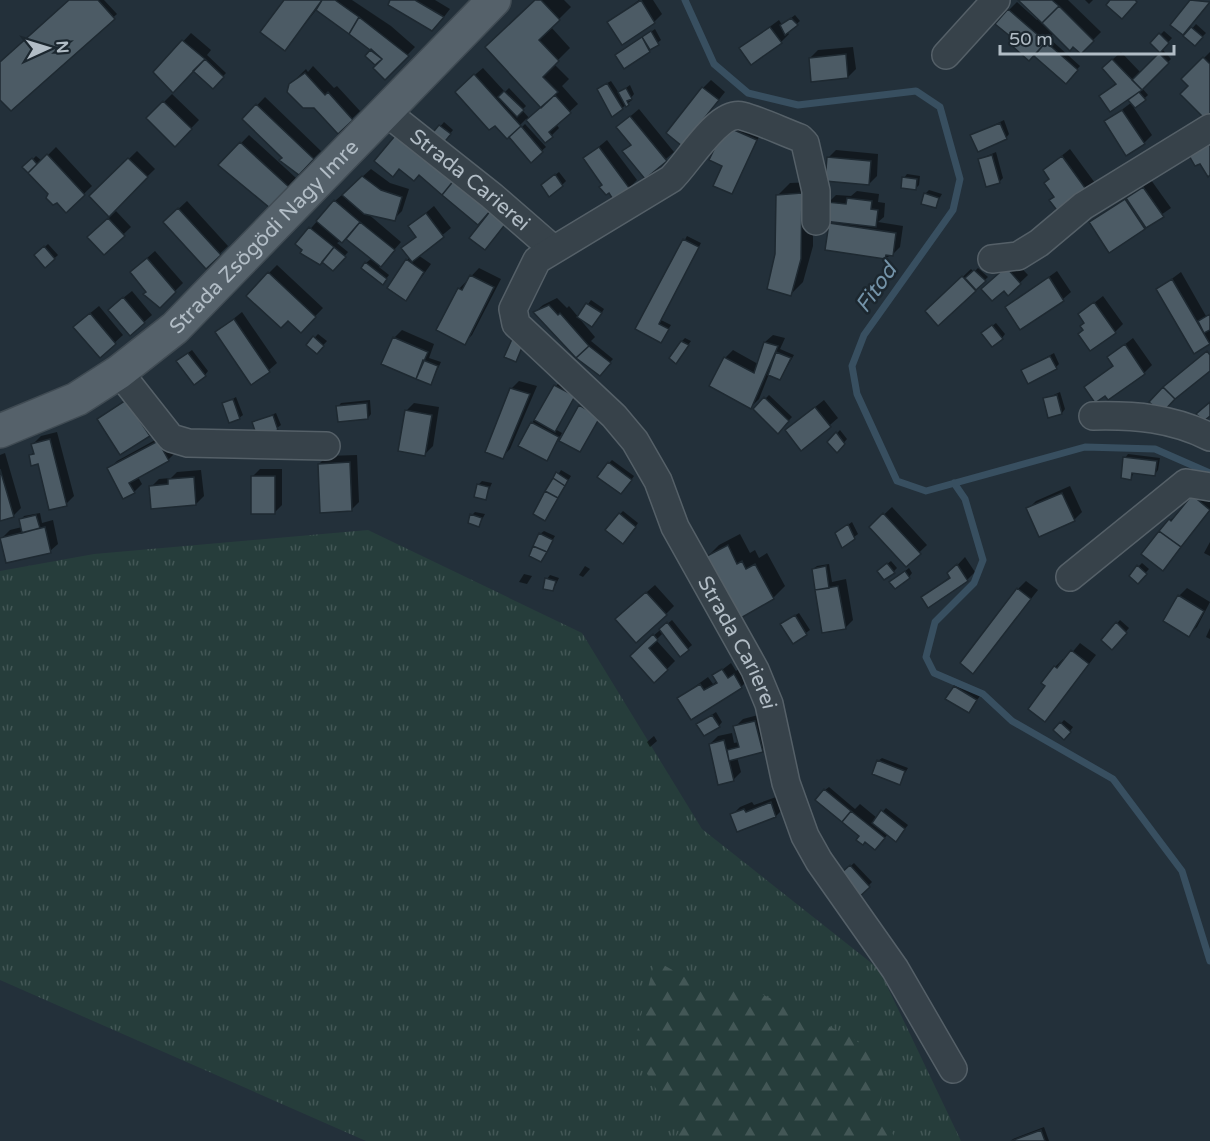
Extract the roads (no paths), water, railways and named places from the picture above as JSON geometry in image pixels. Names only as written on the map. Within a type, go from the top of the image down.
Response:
[{"type":"main road","name":"Strada Zsögödi Nagy Imre","points":[[0,430],[76,399],[119,372],[175,328],[494,0]]},
{"type":"street","points":[[946,55],[996,0]]},
{"type":"street","name":"Strada Carierei","points":[[386,112],[492,196],[553,249]]},
{"type":"street","name":"Strada Carierei","points":[[816,221],[816,191],[805,143],[800,138],[740,115],[727,116],[717,123],[686,165],[671,179],[652,193],[537,260],[513,309],[516,324],[614,416],[635,441],[658,481],[675,527],[755,670],[769,704],[791,801],[805,836],[819,861],[895,969],[953,1069]]},
{"type":"street","points":[[992,259],[1018,256],[1039,243],[1083,206],[1210,128]]},
{"type":"street","points":[[119,372],[171,438],[188,443],[326,446]]},
{"type":"street","points":[[1093,416],[1151,417],[1185,426],[1210,437]]},
{"type":"street","points":[[1070,577],[1186,483],[1210,487]]},
{"type":"waterway","name":"Fitod","points":[[685,0],[714,64],[748,93],[798,105],[916,91],[940,107],[960,179],[953,210],[864,335],[852,366],[857,394],[897,481],[926,491],[1085,447],[1155,449],[1210,473]]},
{"type":"waterway","points":[[954,483],[965,499],[983,560],[974,583],[935,622],[926,657],[934,673],[983,694],[1012,721],[1113,779],[1182,871],[1210,961]]}]
